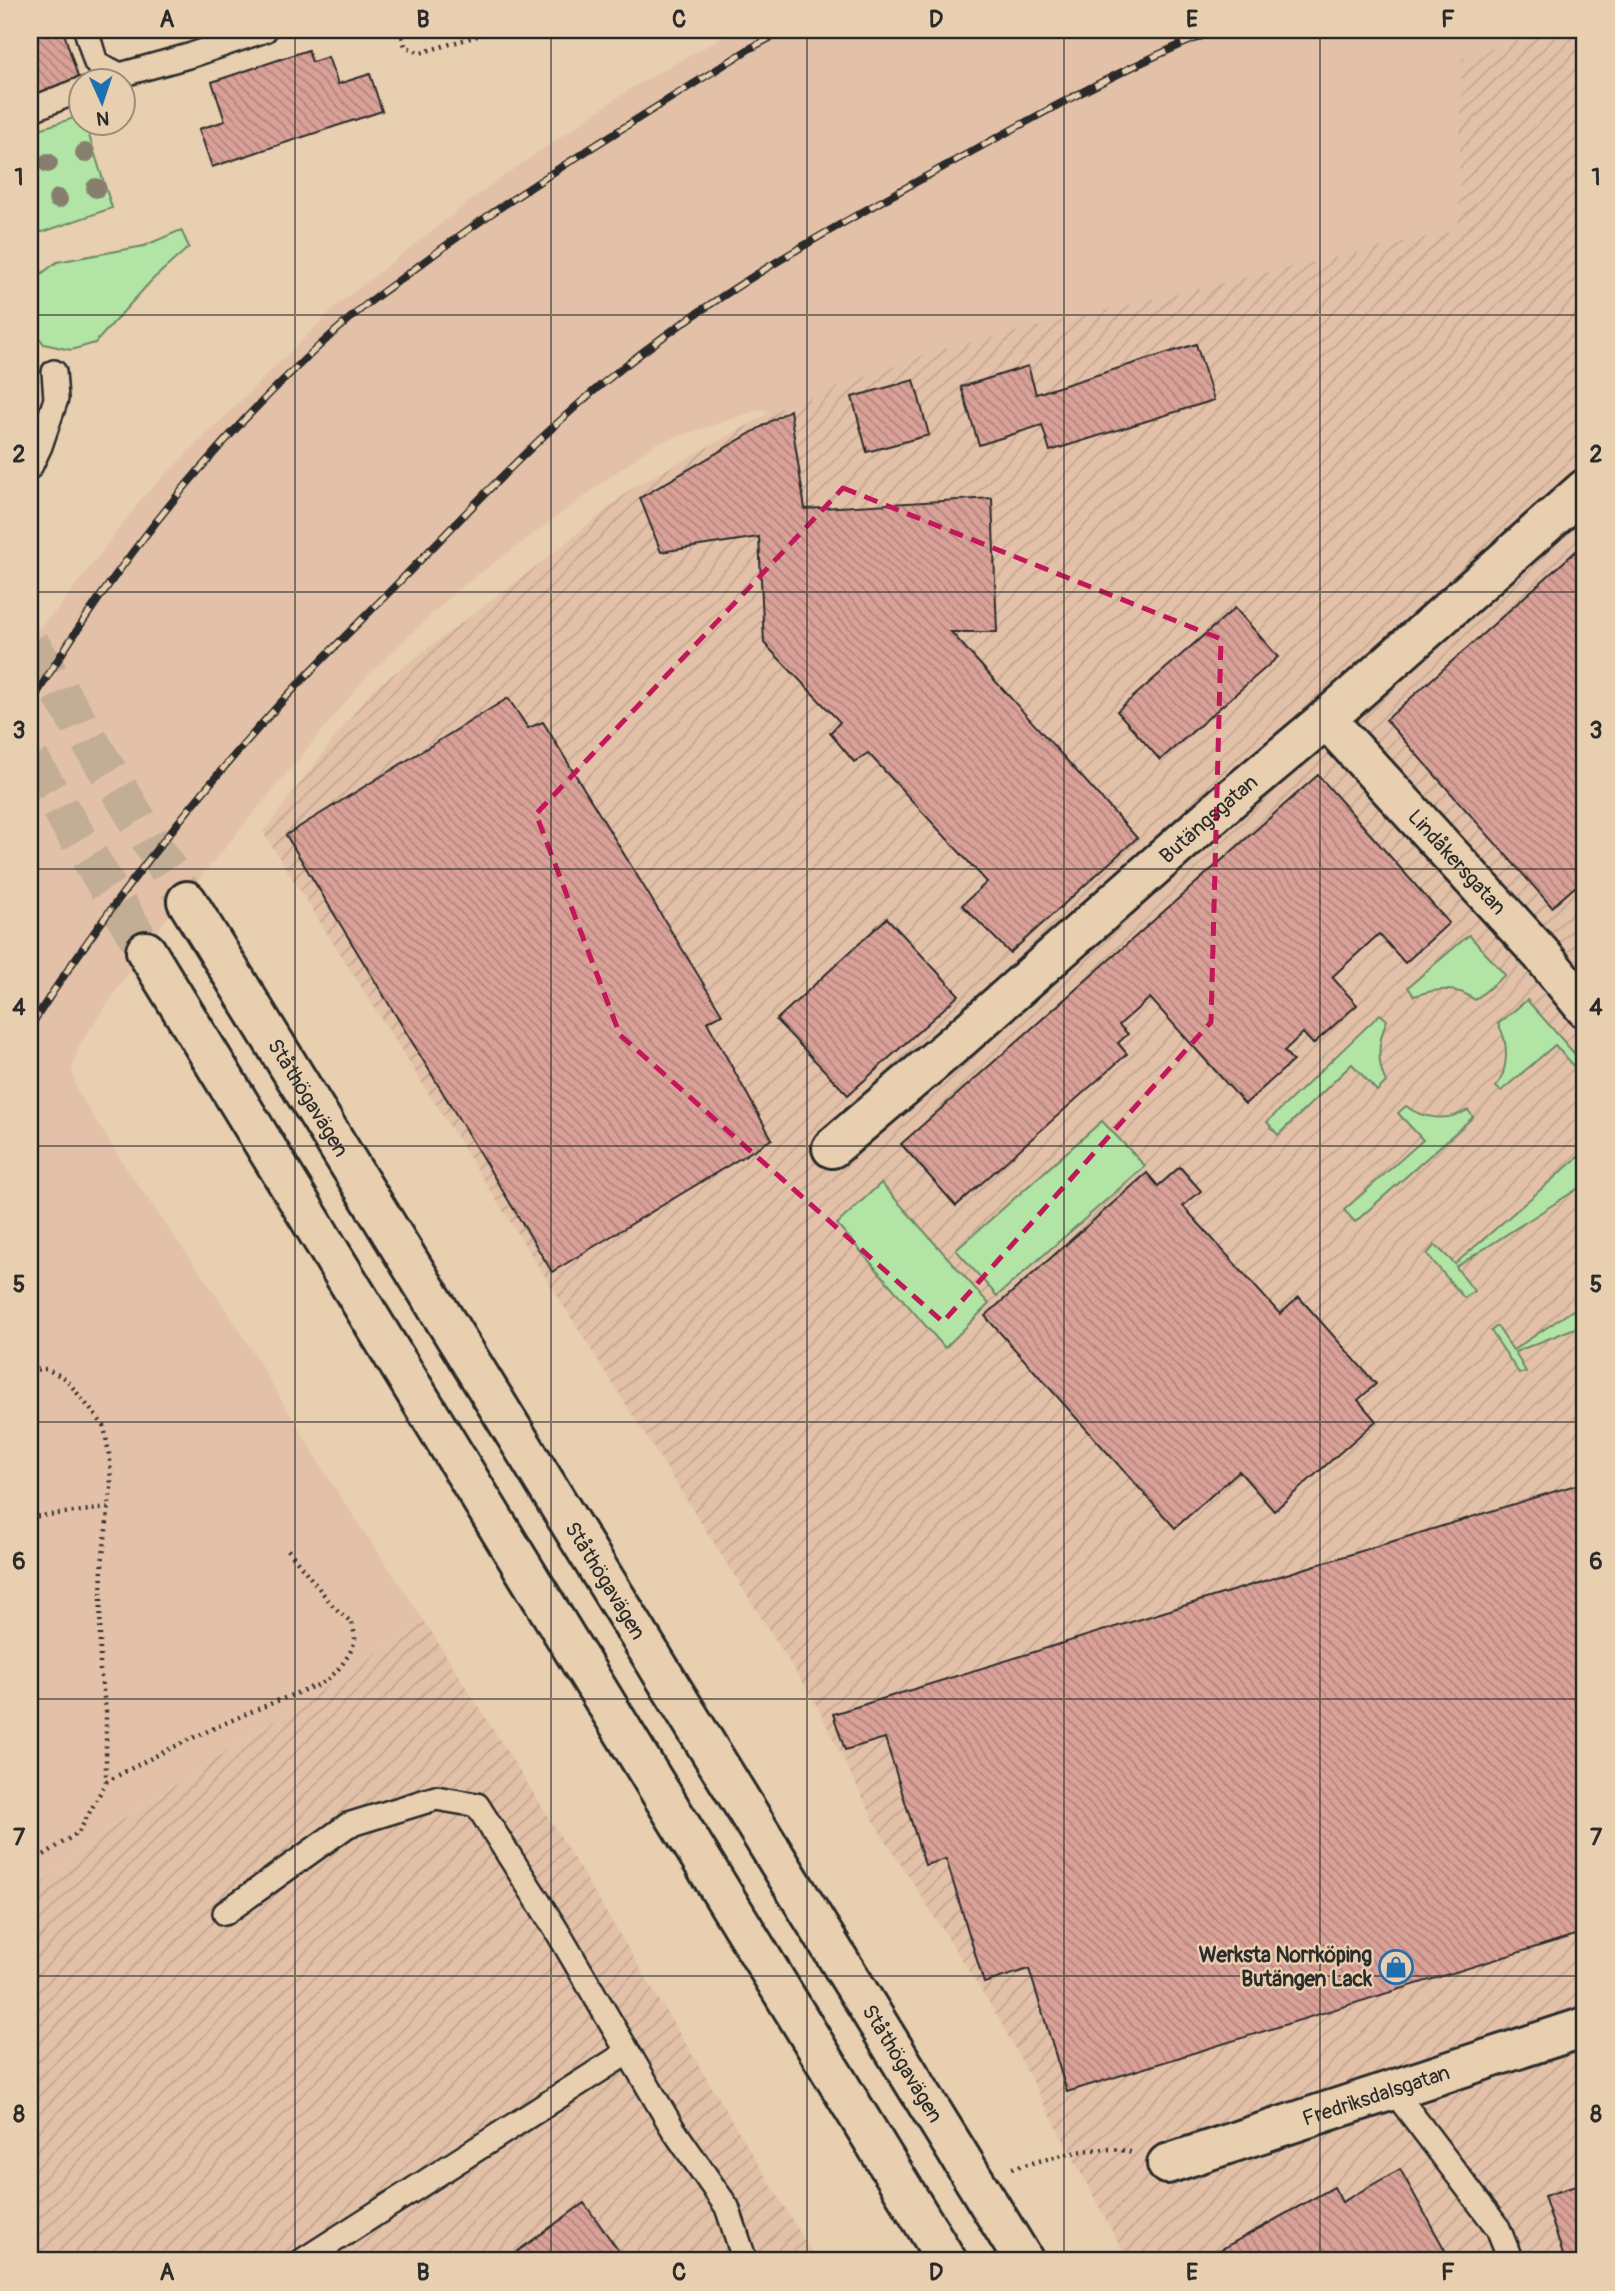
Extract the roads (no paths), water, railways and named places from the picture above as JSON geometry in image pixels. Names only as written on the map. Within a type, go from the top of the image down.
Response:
[{"type":"main road","name":"Butängsgatan","points":[[832,1148],[971,1030],[1585,489]]},
{"type":"main road","name":"Lindåkersgatan","points":[[1326,719],[1542,955],[1585,1008]]},
{"type":"main road","name":"Ståthögavägen","points":[[187,901],[1024,2261]]},
{"type":"main road","points":[[146,951],[947,2261]]},
{"type":"main road","name":"Fredriksdalsgatan","points":[[1167,2164],[1585,2027]]},
{"type":"lane","points":[[86,30],[96,62],[100,66]]},
{"type":"lane","points":[[136,71],[265,30]]},
{"type":"lane","points":[[30,110],[66,96]]},
{"type":"lane","points":[[30,467],[56,399],[54,372]]},
{"type":"lane","points":[[225,1913],[348,1825],[436,1798],[477,1805],[557,1931],[673,2129],[727,2207],[745,2261]]},
{"type":"lane","points":[[302,2261],[628,2052]]},
{"type":"lane","points":[[1393,2090],[1498,2228],[1511,2261]]},
{"type":"tunnel","points":[[30,643],[187,901]]},
{"type":"tunnel","points":[[30,759],[146,951]]},
{"type":"railway","points":[[30,705],[100,596],[139,544],[222,444],[313,351],[369,302],[501,207],[749,49],[785,30]]},
{"type":"railway","points":[[30,1027],[86,944],[146,863],[276,708],[502,476],[607,380],[693,316],[829,231],[1091,88],[1216,30]]},
{"type":"place","name":"Werksta Norrköping Butängen Lack","points":[[1396,1967]]}]
